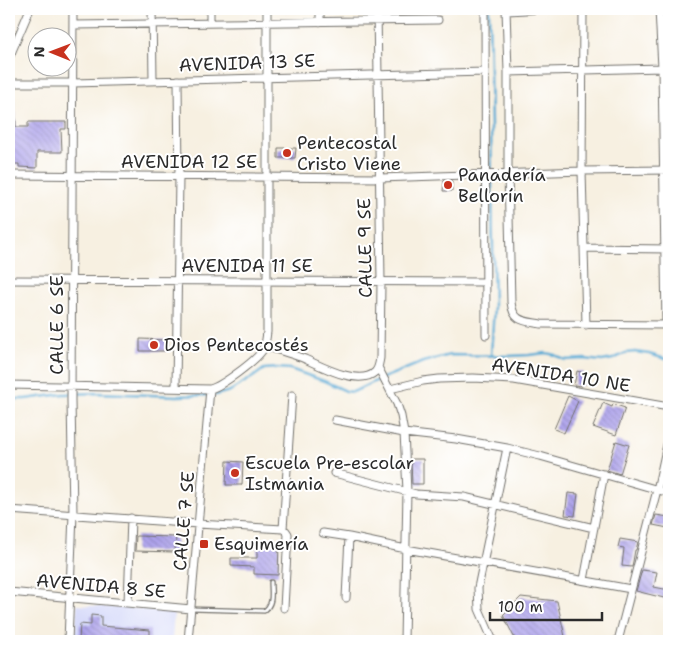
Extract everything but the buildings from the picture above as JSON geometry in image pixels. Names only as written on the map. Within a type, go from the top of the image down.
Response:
[{"type":"street","points":[[9,58],[30,9]]},
{"type":"street","name":"CALLE 6 SE","points":[[68,641],[73,514],[71,400],[73,9]]},
{"type":"street","points":[[152,9],[153,80]]},
{"type":"street","points":[[210,9],[210,23]]},
{"type":"street","points":[[9,384],[176,388],[210,391],[238,372],[263,350],[267,332],[267,9]]},
{"type":"street","points":[[320,9],[320,22]]},
{"type":"street","name":"CALLE 9 SE","points":[[377,9],[381,282],[380,369]]},
{"type":"street","points":[[485,9],[486,335]]},
{"type":"street","points":[[544,9],[507,10],[508,173],[511,302],[514,315],[525,322],[541,324],[668,325],[665,67],[659,9]]},
{"type":"street","points":[[583,9],[582,170],[586,325]]},
{"type":"street","points":[[73,25],[438,20]]},
{"type":"street","points":[[508,72],[665,67]]},
{"type":"street","name":"AVENIDA 13 SE","points":[[9,83],[485,72]]},
{"type":"street","points":[[176,388],[176,281],[179,177],[178,80]]},
{"type":"street","name":"AVENIDA 12 SE","points":[[9,176],[380,178],[582,170],[666,170]]},
{"type":"street","points":[[585,248],[667,249]]},
{"type":"street","name":"AVENIDA 11 SE","points":[[9,280],[486,282]]},
{"type":"street","points":[[264,346],[281,350],[348,376],[367,376],[380,369],[390,390],[401,416],[404,433],[407,491],[404,641]]},
{"type":"street","name":"AVENIDA 10 NE","points":[[390,390],[423,381],[439,379],[514,380],[669,408]]},
{"type":"street","name":"CALLE 7 SE","points":[[188,641],[210,391]]},
{"type":"street","points":[[283,529],[292,395]]},
{"type":"street","points":[[335,420],[404,433],[456,439],[507,448],[669,493]]},
{"type":"street","points":[[618,641],[658,490],[669,436]]},
{"type":"street","points":[[493,641],[479,609],[478,588],[507,448]]},
{"type":"street","points":[[334,473],[416,494],[464,497],[594,528]]},
{"type":"street","points":[[584,580],[604,474]]},
{"type":"street","points":[[9,510],[283,529],[288,534],[284,608]]},
{"type":"street","points":[[128,603],[131,518]]},
{"type":"street","points":[[323,533],[631,590]]},
{"type":"street","points":[[346,598],[349,537]]},
{"type":"street","name":"AVENIDA 8 SE","points":[[9,592],[191,609]]},
{"type":"lane","points":[[191,609],[264,611],[269,607],[271,601],[271,582]]},
{"type":"shaded area","points":[[77,605],[174,611],[172,641],[75,641]]},
{"type":"waterway","points":[[489,9],[494,307],[491,355]]},
{"type":"waterway","points":[[9,399],[97,393],[177,396],[216,395],[230,391],[264,369],[277,368],[290,369],[353,392],[423,362],[450,355],[509,356],[546,353],[565,360],[584,359],[602,361],[635,352],[669,360]]},
{"type":"waterway","points":[[9,418],[9,446]]},
{"type":"place","name":"Pentecostal Cristo Viene","points":[[287,153]]},
{"type":"place","name":"Panadería Bellorín","points":[[448,185]]},
{"type":"place","name":"Dios Pentecostés","points":[[154,345]]},
{"type":"place","name":"Escuela Pre-escolar Istmania","points":[[235,473]]},
{"type":"place","name":"Esquimería","points":[[204,544]]}]
